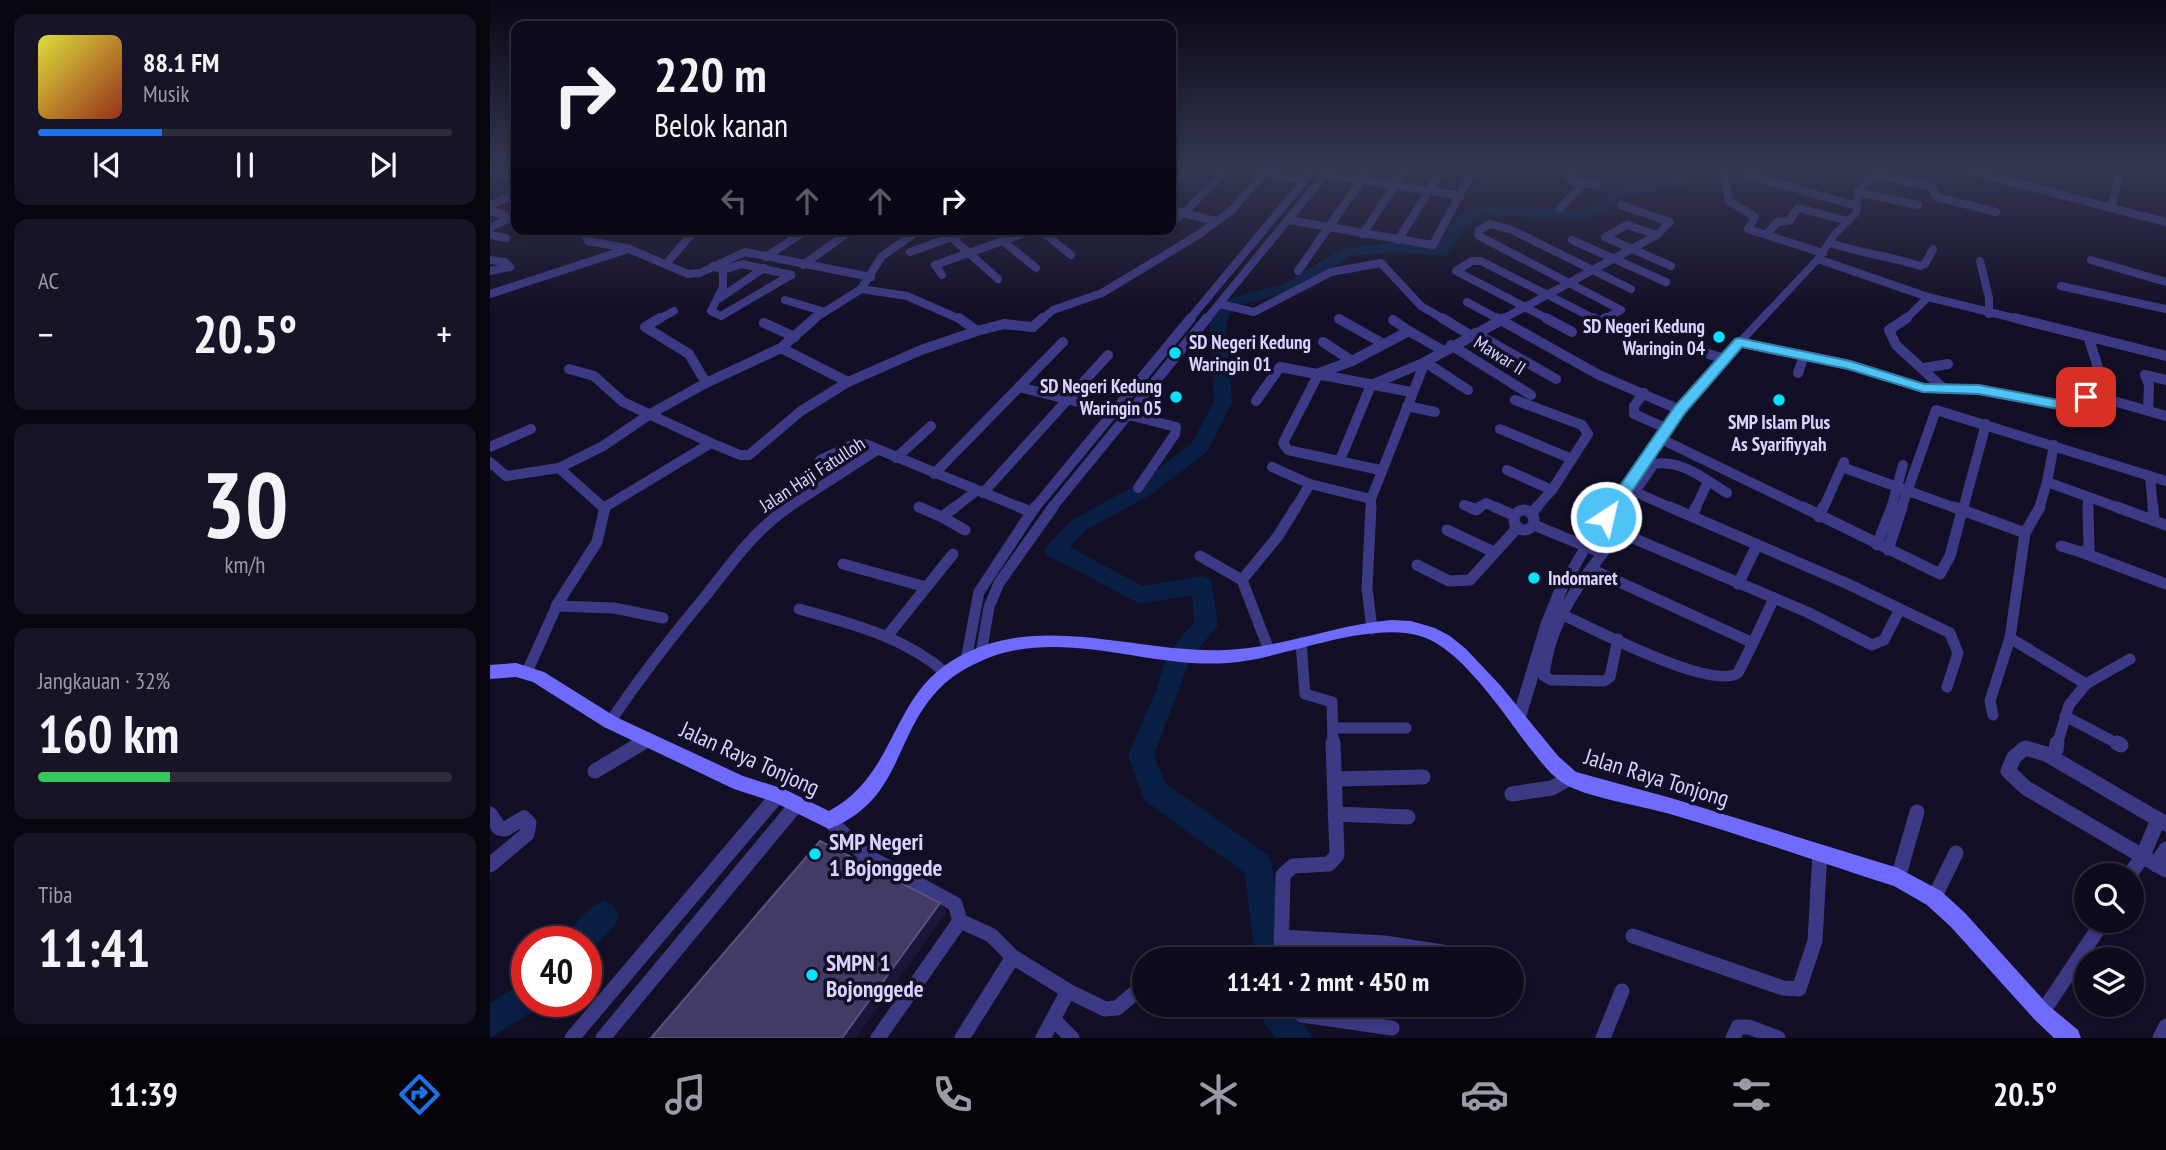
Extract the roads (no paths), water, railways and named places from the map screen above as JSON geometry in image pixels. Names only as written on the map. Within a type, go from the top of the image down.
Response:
[{"type":"main road","name":"Jalan Raya Tonjong","points":[[490,672],[527,673],[607,720],[740,783],[778,795],[829,820],[850,813],[866,799],[891,759],[906,722],[925,694],[946,673],[974,657],[1052,641],[1098,642],[1222,657],[1372,629],[1413,628],[1440,637],[1457,650],[1552,762],[1570,778],[1820,852],[1898,878],[1934,898],[1958,919],[2042,1013],[2070,1038]]},
{"type":"street","points":[[1198,216],[1216,221]]},
{"type":"street","points":[[569,369],[594,376],[617,398],[650,414],[711,443],[740,455],[749,455],[801,411],[848,382],[921,350],[977,331],[1004,324],[1033,327],[1053,310],[1083,302],[1108,289],[1222,216]]},
{"type":"street","points":[[974,657],[979,592],[1031,512],[1276,216]]},
{"type":"street","points":[[974,657],[999,583],[1045,518],[1224,304],[1291,216]]},
{"type":"street","points":[[1298,271],[1335,216]]},
{"type":"street","points":[[1363,234],[1374,216]]},
{"type":"street","points":[[1398,240],[1413,216]]},
{"type":"street","points":[[1288,220],[1433,245],[1449,216]]},
{"type":"street","points":[[1340,460],[1371,385],[1425,362],[1447,347],[1657,235],[1670,220],[1658,216]]},
{"type":"street","points":[[1753,216],[1755,218],[1748,229],[1824,252],[1928,297],[2166,356]]},
{"type":"street","points":[[1766,234],[1777,222],[1789,221],[1792,216]]},
{"type":"street","points":[[1830,216],[1848,221]]},
{"type":"street","points":[[1518,721],[1548,622],[1586,547],[1680,410],[1739,342],[1824,252],[1853,216]]},
{"type":"street","points":[[2144,216],[2166,222]]},
{"type":"street","points":[[490,228],[511,218]]},
{"type":"street","points":[[1657,235],[1623,224],[1605,237],[1671,265]]},
{"type":"street","points":[[1572,332],[1456,271],[1472,261],[1481,261],[1600,322],[1620,311],[1613,304],[1483,238],[1478,235],[1479,230],[1497,225],[1632,289]]},
{"type":"street","points":[[490,235],[506,238]]},
{"type":"street","points":[[588,235],[588,241],[628,249],[690,274],[713,267],[742,252],[871,277]]},
{"type":"street","points":[[666,264],[691,235]]},
{"type":"street","points":[[766,257],[799,235]]},
{"type":"street","points":[[803,265],[845,235]]},
{"type":"street","points":[[490,462],[506,476],[559,468],[603,446],[650,414],[706,383],[781,348],[825,312],[861,289],[882,256],[912,235]]},
{"type":"street","points":[[910,252],[957,235]]},
{"type":"street","points":[[942,275],[935,265],[1020,235]]},
{"type":"street","points":[[1046,235],[1071,255]]},
{"type":"street","points":[[951,237],[998,279]]},
{"type":"street","points":[[1572,240],[1666,282]]},
{"type":"street","points":[[1003,241],[1036,268]]},
{"type":"street","points":[[1254,243],[1268,245]]},
{"type":"street","points":[[490,294],[628,249]]},
{"type":"street","points":[[1824,252],[1868,256],[1881,253],[1920,265],[1925,264],[1933,249]]},
{"type":"street","points":[[490,260],[505,262],[510,267]]},
{"type":"street","points":[[2091,260],[2166,282]]},
{"type":"street","points":[[1980,261],[1989,298],[1989,314]]},
{"type":"street","points":[[1209,296],[1224,304],[1254,312],[1314,278],[1353,266],[1381,263],[1421,306],[1556,379]]},
{"type":"street","points":[[713,267],[723,270],[742,264],[791,275],[724,316],[710,311],[723,287],[723,270]]},
{"type":"street","points":[[510,267],[508,276],[514,287]]},
{"type":"street","points":[[490,271],[510,267]]},
{"type":"street","points":[[719,298],[764,268]]},
{"type":"street","points":[[2061,286],[2166,309]]},
{"type":"street","points":[[861,289],[881,289],[914,298],[960,318],[977,331]]},
{"type":"street","points":[[1928,297],[1903,322],[1889,330],[1896,345],[1944,388]]},
{"type":"street","points":[[785,300],[825,312]]},
{"type":"street","points":[[1467,302],[1599,375],[1680,410]]},
{"type":"street","points":[[674,311],[644,327],[689,354],[706,383]]},
{"type":"street","points":[[1339,319],[1382,343]]},
{"type":"street","name":"Mawar II","points":[[1394,320],[1409,331],[1447,347],[1531,395]]},
{"type":"street","points":[[764,323],[795,337]]},
{"type":"street","points":[[1380,470],[1283,447],[1319,373],[1352,360],[1409,331]]},
{"type":"street","points":[[2089,339],[2100,374],[2100,384],[2092,395]]},
{"type":"street","points":[[934,474],[1063,342]]},
{"type":"street","points":[[1323,342],[1352,360]]},
{"type":"street","points":[[1739,342],[1850,365],[1923,388],[1979,390],[2059,405],[2092,395],[2166,416]]},
{"type":"street","points":[[1664,347],[1692,349],[1725,359]]},
{"type":"street","points":[[781,348],[848,382]]},
{"type":"street","points":[[943,517],[979,492],[1108,355]]},
{"type":"street","points":[[1798,373],[1804,356]]},
{"type":"street","points":[[1425,362],[1468,390]]},
{"type":"street","points":[[1372,629],[1367,588],[1371,499],[1380,470],[1425,362]]},
{"type":"street","points":[[1924,368],[1948,364]]},
{"type":"street","points":[[1256,401],[1278,367],[1411,392]]},
{"type":"street","points":[[2148,410],[2145,374],[2166,380]]},
{"type":"street","points":[[1019,387],[1167,423],[1177,430],[1138,488]]},
{"type":"street","points":[[1644,393],[1634,406],[1634,414],[1665,434],[1819,517],[1935,573],[1943,573],[1964,510],[1986,424]]},
{"type":"street","points":[[1513,515],[1512,519],[1518,527],[1527,528],[1585,443],[1587,429],[1516,400]]},
{"type":"street","points":[[1407,406],[1434,412]]},
{"type":"street","points":[[1877,545],[1904,489],[1934,412],[1950,412],[2166,481]]},
{"type":"street","points":[[896,458],[931,426]]},
{"type":"street","points":[[490,447],[531,429]]},
{"type":"street","points":[[1500,429],[1572,459]]},
{"type":"street","points":[[606,507],[711,443]]},
{"type":"street","points":[[820,460],[857,443],[877,450]]},
{"type":"street","points":[[1993,715],[1990,701],[2010,638],[2025,533],[2040,508],[2054,445]]},
{"type":"street","name":"Jalan Haji Fatulloh","points":[[607,720],[746,545],[771,519],[877,450],[1031,512]]},
{"type":"street","points":[[1727,493],[1673,464],[1659,462],[1654,464],[1613,527],[1618,534],[1774,598],[1872,645],[1884,640],[1900,609]]},
{"type":"street","points":[[1819,517],[1843,464],[2025,533]]},
{"type":"street","points":[[1888,550],[1904,489],[1903,465]]},
{"type":"street","points":[[1272,467],[1310,484],[1371,499]]},
{"type":"street","points":[[559,468],[606,507]]},
{"type":"street","points":[[1507,470],[1552,490]]},
{"type":"street","points":[[2150,476],[2154,521]]},
{"type":"street","points":[[1692,515],[1708,482]]},
{"type":"street","points":[[2047,482],[2166,525]]},
{"type":"street","points":[[1242,580],[1278,536],[1310,484]]},
{"type":"street","points":[[1635,492],[1692,515],[1954,636],[1958,660],[1947,687]]},
{"type":"street","points":[[2081,552],[2089,549],[2088,498]]},
{"type":"street","points":[[1464,505],[1476,509],[1486,503],[1513,515],[1521,512],[1602,553]]},
{"type":"street","points":[[919,506],[965,530]]},
{"type":"street","points":[[527,673],[556,606],[598,540],[606,521],[606,507]]},
{"type":"street","points":[[1417,565],[1449,581],[1460,583],[1470,580],[1518,527]]},
{"type":"street","points":[[1447,530],[1494,552]]},
{"type":"street","points":[[1618,534],[1560,614],[1544,673],[1547,679],[1604,681],[1610,677],[1618,639]]},
{"type":"street","points":[[1738,584],[1757,545]]},
{"type":"street","points":[[2062,546],[2166,584]]},
{"type":"street","points":[[888,635],[953,554]]},
{"type":"street","points":[[1200,556],[1242,580],[1269,650]]},
{"type":"street","points":[[843,564],[926,587]]},
{"type":"street","points":[[1591,569],[1753,643]]},
{"type":"street","points":[[1560,614],[1680,667],[1724,679],[1734,678],[1740,671],[1774,598]]},
{"type":"street","points":[[556,606],[614,608],[663,618]]},
{"type":"street","points":[[799,609],[888,635],[922,651],[946,673]]},
{"type":"street","points":[[2010,638],[2086,684]]},
{"type":"street","points":[[1281,947],[1283,875],[1293,866],[1335,861],[1337,846],[1331,700],[1306,694],[1301,643]]},
{"type":"street","points":[[2056,750],[2072,699],[2086,684],[2130,659]]},
{"type":"street","points":[[2065,716],[2121,745]]},
{"type":"street","points":[[1334,728],[1406,727]]},
{"type":"street","points":[[595,771],[649,739]]},
{"type":"street","points":[[2138,863],[2142,858],[2162,822],[2036,750],[2025,748],[2017,752],[2009,763],[2008,771],[2019,783],[2142,858],[2161,868],[2166,849]]},
{"type":"street","points":[[1335,779],[1423,776]]},
{"type":"street","points":[[1512,794],[1552,788],[1570,778]]},
{"type":"street","points":[[579,1035],[778,795]]},
{"type":"street","points":[[603,1038],[797,804]]},
{"type":"street","points":[[1898,878],[1908,851],[1917,812]]},
{"type":"street","points":[[490,814],[499,828],[505,829],[524,818],[529,823],[527,834],[490,865]]},
{"type":"street","points":[[1335,814],[1408,817]]},
{"type":"street","points":[[829,820],[865,855],[955,904],[960,921],[990,935],[1013,957],[1068,991],[1111,1010],[1132,994]]},
{"type":"street","points":[[1633,936],[1783,988],[1799,989],[1809,973],[1814,941],[1820,852]]},
{"type":"street","points":[[1934,898],[1956,853]]},
{"type":"street","points":[[878,1038],[960,921]]},
{"type":"street","points":[[2042,1013],[2095,933]]},
{"type":"street","points":[[1281,937],[1410,947]]},
{"type":"street","points":[[962,1038],[1013,957]]},
{"type":"street","points":[[1043,1038],[1068,991]]},
{"type":"street","points":[[1603,1038],[1622,991]]},
{"type":"street","points":[[1320,1017],[1381,1024],[1392,1028]]},
{"type":"street","points":[[1054,1020],[1072,1038]]},
{"type":"street","points":[[2160,1038],[2166,1026]]},
{"type":"street","points":[[1733,1038],[1738,1027],[1749,1027],[1778,1038]]},
{"type":"waterway","points":[[1268,947],[1258,865],[1171,806],[1154,791],[1141,755],[1168,691],[1179,655],[1206,625],[1203,585],[1140,595],[1055,549],[1079,525],[1145,489],[1200,447],[1223,402],[1218,325],[1221,314],[1231,303],[1289,287],[1347,252],[1397,247],[1441,253],[1466,216]]},
{"type":"waterway","points":[[595,926],[604,916]]},
{"type":"waterway","points":[[490,1022],[511,1008]]},
{"type":"waterway","points":[[1279,1017],[1297,1038]]},
{"type":"place","name":"SD Negeri Kedung Waringin 04","points":[[1719,337]]},
{"type":"place","name":"SD Negeri Kedung Waringin 01","points":[[1175,353]]},
{"type":"place","name":"SD Negeri Kedung Waringin 05","points":[[1176,397]]},
{"type":"place","name":"SMP Islam Plus As Syarifiyyah","points":[[1779,400]]},
{"type":"place","name":"Indomaret","points":[[1534,578]]},
{"type":"place","name":"SMP Negeri 1 Bojonggede","points":[[815,854]]},
{"type":"place","name":"SMPN 1 Bojonggede","points":[[812,975]]}]
